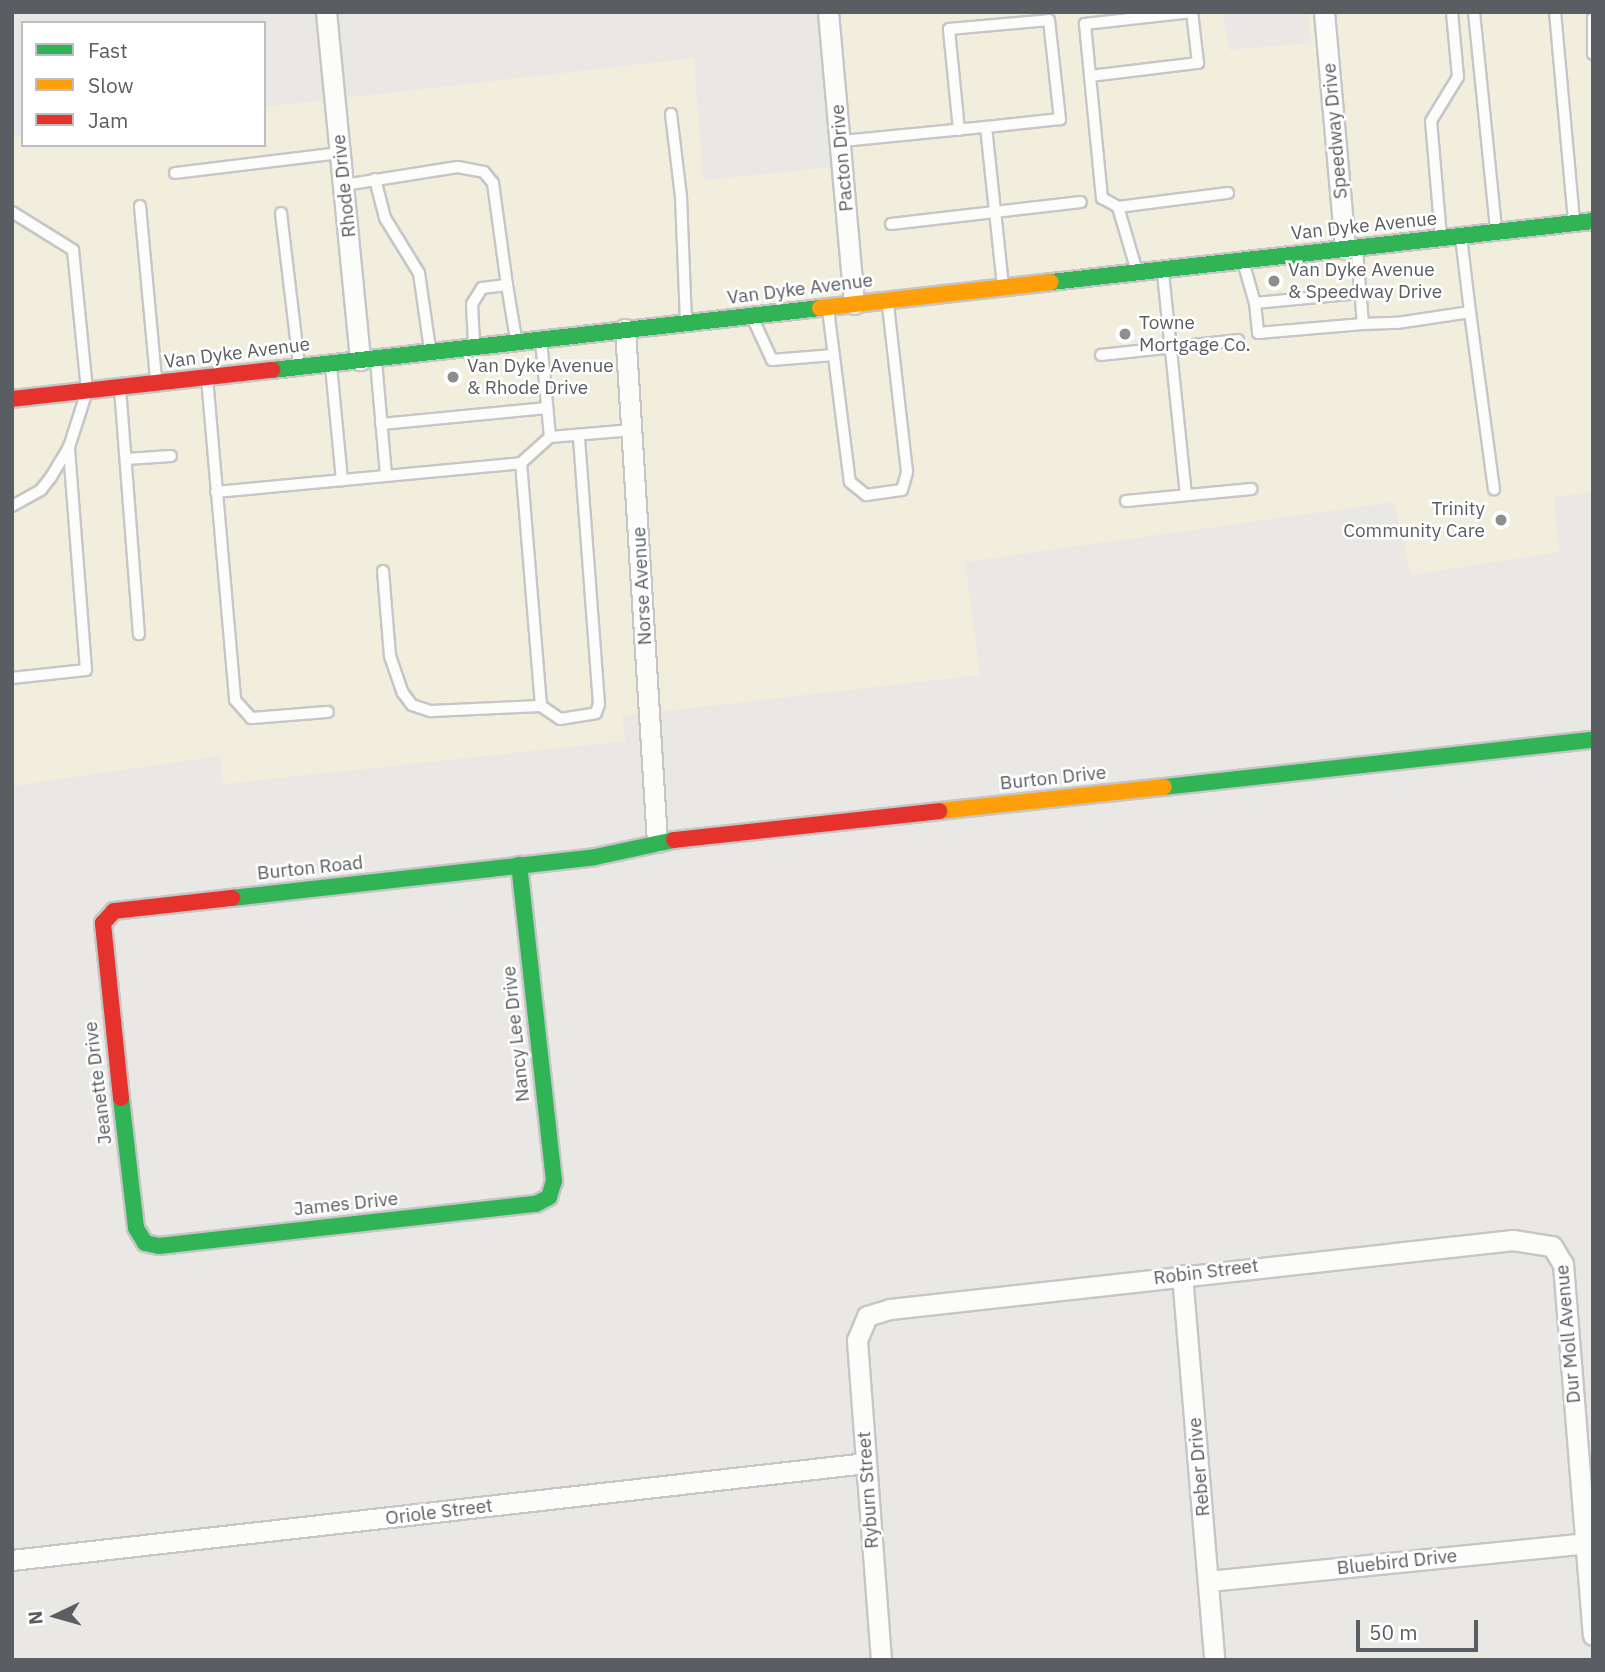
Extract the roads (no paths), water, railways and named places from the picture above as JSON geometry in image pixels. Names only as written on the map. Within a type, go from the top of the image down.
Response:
[{"type":"street","name":"Rhode Drive","points":[[326,12],[344,185],[368,359]]},
{"type":"street","name":"Pacton Drive","points":[[828,12],[842,141],[854,304]]},
{"type":"street","name":"Speedway Drive","points":[[1324,12],[1351,248]]},
{"type":"street","name":"Van Dyke Avenue","points":[[12,399],[1592,221]]},
{"type":"street","name":"Norse Avenue","points":[[625,330],[634,430],[657,842]]},
{"type":"street","name":"Burton Drive","points":[[519,865],[595,857],[657,842],[1593,740]]},
{"type":"street","name":"Burton Road","points":[[107,916],[121,910],[519,865]]},
{"type":"street","name":"Nancy Lee Drive","points":[[519,865],[554,1181],[549,1197]]},
{"type":"street","name":"Jeanette Drive","points":[[107,916],[102,933],[136,1228],[145,1243]]},
{"type":"street","name":"James Drive","points":[[145,1243],[159,1246],[522,1206],[549,1197]]},
{"type":"street","name":"Robin Street","points":[[862,1321],[890,1309],[1182,1275],[1513,1240],[1552,1246]]},
{"type":"street","name":"Dur Moll Avenue","points":[[1552,1246],[1563,1264],[1593,1636]]},
{"type":"street","name":"Reber Drive","points":[[1182,1275],[1214,1660]]},
{"type":"street","name":"Ryburn Street","points":[[862,1321],[857,1340],[881,1660]]},
{"type":"street","name":"Oriole Street","points":[[12,1560],[866,1463]]},
{"type":"street","name":"Bluebird Drive","points":[[1208,1581],[1587,1543]]},
{"type":"lane","points":[[1090,76],[1198,63],[1192,12],[1085,24],[1090,76],[1102,198],[1118,207],[1228,193]]},
{"type":"lane","points":[[1442,239],[1431,121],[1458,77],[1452,12]]},
{"type":"lane","points":[[1474,12],[1496,233]]},
{"type":"lane","points":[[1555,12],[1574,223]]},
{"type":"lane","points":[[1593,18],[1593,54]]},
{"type":"lane","points":[[842,141],[958,130],[1060,119],[1049,20],[949,29],[958,130]]},
{"type":"lane","points":[[671,114],[681,197],[687,323]]},
{"type":"lane","points":[[986,127],[1004,287]]},
{"type":"lane","points":[[175,173],[341,153]]},
{"type":"lane","points":[[344,185],[458,167],[484,173],[493,183],[517,343]]},
{"type":"lane","points":[[374,179],[385,218],[419,272],[431,352]]},
{"type":"lane","points":[[891,224],[1081,202]]},
{"type":"lane","points":[[140,206],[157,383]]},
{"type":"lane","points":[[1118,207],[1138,272]]},
{"type":"lane","points":[[12,212],[73,250],[87,391],[69,447],[41,490],[12,506]]},
{"type":"lane","points":[[281,213],[299,366]]},
{"type":"lane","points":[[1592,221],[1593,227]]},
{"type":"lane","points":[[1461,236],[1494,489]]},
{"type":"lane","points":[[1351,248],[1363,324]]},
{"type":"lane","points":[[1242,261],[1255,303],[1258,333],[1470,312]]},
{"type":"lane","points":[[1163,270],[1186,495]]},
{"type":"lane","points":[[475,348],[472,304],[482,288],[507,285]]},
{"type":"lane","points":[[1255,303],[1360,293]]},
{"type":"lane","points":[[828,307],[850,482],[866,495],[902,490],[907,472],[888,300]]},
{"type":"lane","points":[[751,316],[772,360],[834,355]]},
{"type":"lane","points":[[541,340],[550,437]]},
{"type":"lane","points":[[1101,355],[1238,340]]},
{"type":"lane","points":[[368,359],[381,424],[386,476]]},
{"type":"lane","points":[[330,363],[342,480]]},
{"type":"lane","points":[[207,377],[235,700],[250,718],[328,712]]},
{"type":"lane","points":[[120,387],[139,634]]},
{"type":"lane","points":[[381,424],[547,408]]},
{"type":"lane","points":[[216,492],[521,463],[550,437],[634,430]]},
{"type":"lane","points":[[383,571],[390,656],[399,685],[412,705],[431,711],[541,706],[560,719],[596,713],[599,704],[579,435]]},
{"type":"lane","points":[[12,678],[86,670],[69,447]]},
{"type":"lane","points":[[127,459],[171,456]]},
{"type":"lane","points":[[521,463],[541,706]]},
{"type":"lane","points":[[1126,501],[1251,489]]},
{"type":"place","name":"Van Dyke Avenue & Speedway Drive","points":[[1274,281]]},
{"type":"place","name":"Towne Mortgage Co.","points":[[1125,334]]},
{"type":"place","name":"Van Dyke Avenue & Rhode Drive","points":[[453,377]]},
{"type":"place","name":"Trinity Community Care","points":[[1501,520]]}]
